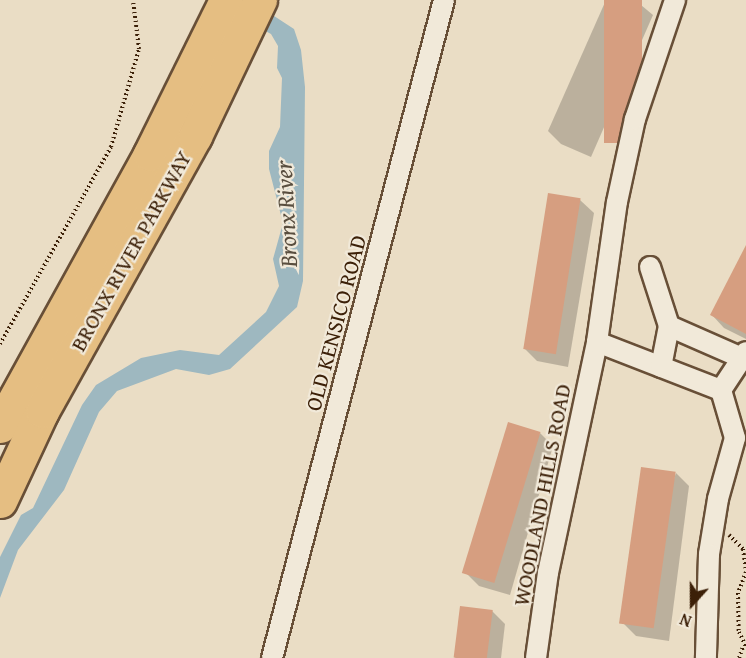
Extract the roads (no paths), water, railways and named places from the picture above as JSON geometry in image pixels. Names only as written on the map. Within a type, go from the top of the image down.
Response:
[{"type":"highway","name":"BRONX RIVER PARKWAY","points":[[0,426],[155,143],[229,18],[260,0]]},
{"type":"highway","name":"BRONX RIVER PARKWAY","points":[[0,501],[42,411],[178,168],[229,18]]},
{"type":"street","name":"OLD KENSICO ROAD","points":[[273,658],[444,0]]},
{"type":"street","name":"WOODLAND HILLS ROAD","points":[[536,658],[548,573],[597,342],[617,202],[633,130],[675,0]]},
{"type":"street","points":[[650,267],[669,326],[661,367]]},
{"type":"street","points":[[669,326],[744,355],[721,390],[735,438],[713,531],[705,605],[706,658]]},
{"type":"street","points":[[597,342],[721,390]]},
{"type":"water","name":"Bronx River","points":[[208,0],[245,0],[294,29],[301,50],[305,87],[303,281],[297,307],[230,369],[209,375],[176,369],[117,391],[99,412],[64,490],[18,550],[0,598],[0,557],[21,515],[33,508],[82,405],[96,385],[141,358],[180,350],[219,355],[266,312],[279,286],[273,259],[283,223],[269,169],[269,151],[280,127],[282,78],[277,68],[278,46],[271,34]]}]
